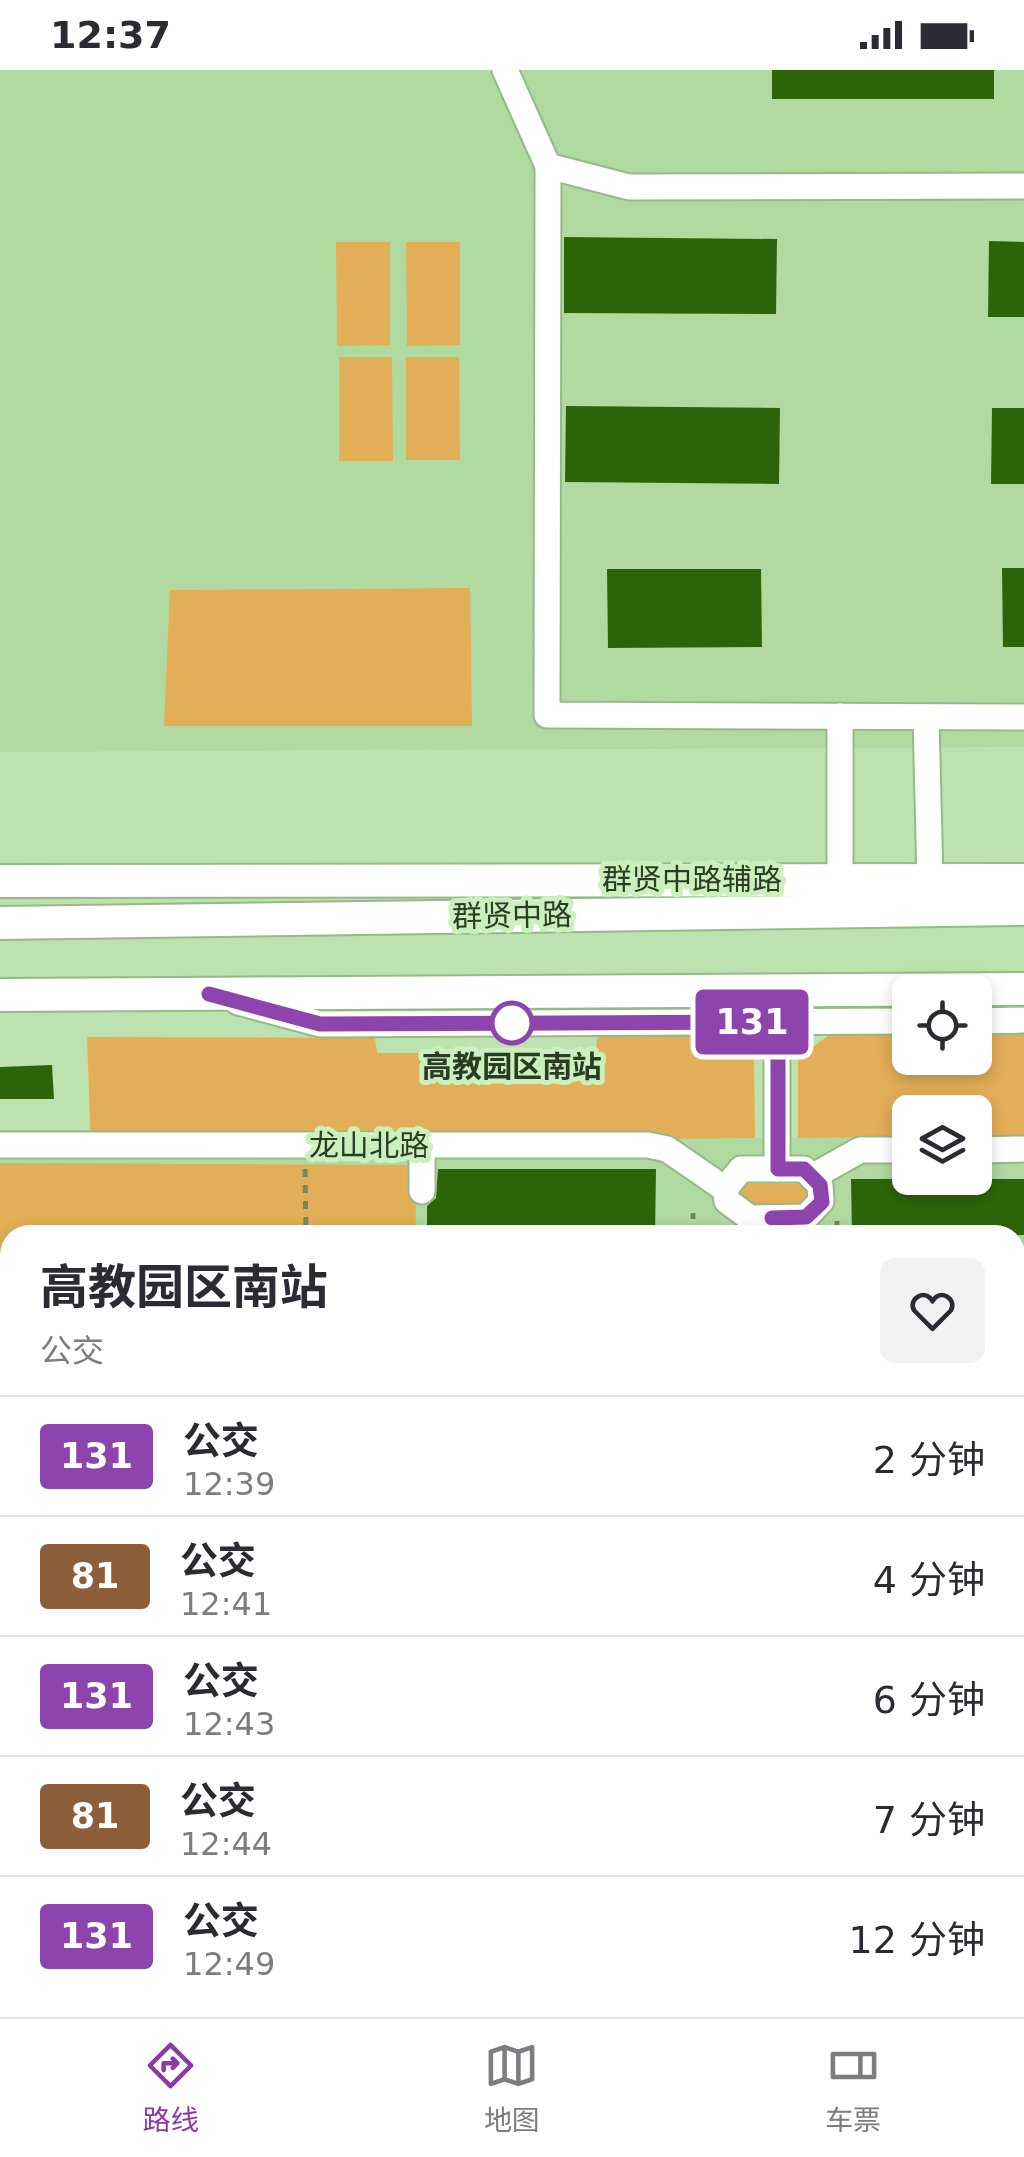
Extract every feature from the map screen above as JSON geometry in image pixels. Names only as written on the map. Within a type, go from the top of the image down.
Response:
[{"type":"main road","name":"群贤中路辅路","points":[[0,881],[1024,880]]},
{"type":"main road","name":"群贤中路","points":[[0,924],[1024,909]]},
{"type":"main road","points":[[0,995],[1024,989]]},
{"type":"street","points":[[505,70],[548,166],[546,715],[1024,717]]},
{"type":"street","points":[[548,166],[629,188],[1024,186]]},
{"type":"street","points":[[840,716],[840,880]]},
{"type":"street","points":[[926,716],[930,880]]},
{"type":"street","points":[[209,994],[320,1024],[892,1021]]},
{"type":"street","points":[[992,1020],[1024,1020]]},
{"type":"street","points":[[778,1022],[778,1169]]},
{"type":"street","name":"龙山北路","points":[[0,1145],[648,1144],[678,1156],[726,1190],[727,1202],[750,1218],[769,1225]]},
{"type":"street","points":[[422,1146],[422,1192]]},
{"type":"street","points":[[992,1150],[1024,1149]]},
{"type":"street","points":[[812,1177],[860,1150],[892,1150]]},
{"type":"street","points":[[726,1190],[741,1170],[804,1169],[820,1185],[822,1202],[806,1217],[776,1225]]},
{"type":"path","points":[[305,1146],[306,1225]]},
{"type":"path","points":[[692,1225],[693,1214]]},
{"type":"shaded area","points":[[0,70],[1024,70],[1024,747],[0,752]]},
{"type":"shaded area","points":[[336,242],[390,242],[390,345],[337,346]]},
{"type":"shaded area","points":[[406,242],[460,242],[460,345],[407,346]]},
{"type":"shaded area","points":[[339,357],[392,357],[393,461],[339,461]]},
{"type":"shaded area","points":[[406,357],[459,357],[460,460],[406,460]]},
{"type":"shaded area","points":[[470,588],[472,726],[164,726],[170,590]]},
{"type":"shaded area","points":[[721,1034],[754,1055],[755,1138],[91,1145],[87,1037],[375,1038],[377,1053],[596,1053],[597,1036]]},
{"type":"shaded area","points":[[992,1034],[1024,1034],[1024,1137],[992,1137],[992,1095],[892,1095],[892,1137],[798,1138],[798,1058],[829,1035],[892,1035],[892,1075],[992,1075]]},
{"type":"shaded area","points":[[892,1137],[892,1195],[992,1195],[992,1137],[1024,1137],[1024,1225],[0,1225],[0,1141]]},
{"type":"shaded area","points":[[0,1163],[415,1165],[416,1225],[0,1225]]},
{"type":"shaded area","points":[[746,1184],[802,1184],[813,1188],[814,1199],[784,1206],[742,1203],[734,1199],[736,1188]]},
{"type":"building","points":[[772,70],[994,70],[994,99],[772,99]]},
{"type":"building","points":[[564,237],[777,239],[776,314],[564,313]]},
{"type":"building","points":[[989,241],[1024,242],[1024,317],[988,317]]},
{"type":"building","points":[[566,406],[780,408],[779,484],[565,482]]},
{"type":"building","points":[[992,408],[1024,408],[1024,484],[991,484]]},
{"type":"building","points":[[1002,568],[1024,568],[1024,647],[1003,647]]},
{"type":"building","points":[[607,569],[761,569],[762,647],[608,648]]},
{"type":"building","points":[[52,1065],[54,1099],[0,1099],[0,1067]]},
{"type":"building","points":[[438,1169],[656,1169],[655,1225],[427,1225],[427,1206],[436,1198]]},
{"type":"building","points":[[851,1179],[892,1179],[892,1195],[992,1195],[992,1179],[1024,1179],[1024,1225],[852,1225]]},
{"type":"bus line","name":"131","points":[[209,994],[320,1024],[778,1022],[778,1169],[804,1169],[820,1185],[822,1202],[806,1217],[772,1218]]},
{"type":"place","name":"高教园区南站","points":[[512,1023]]}]
